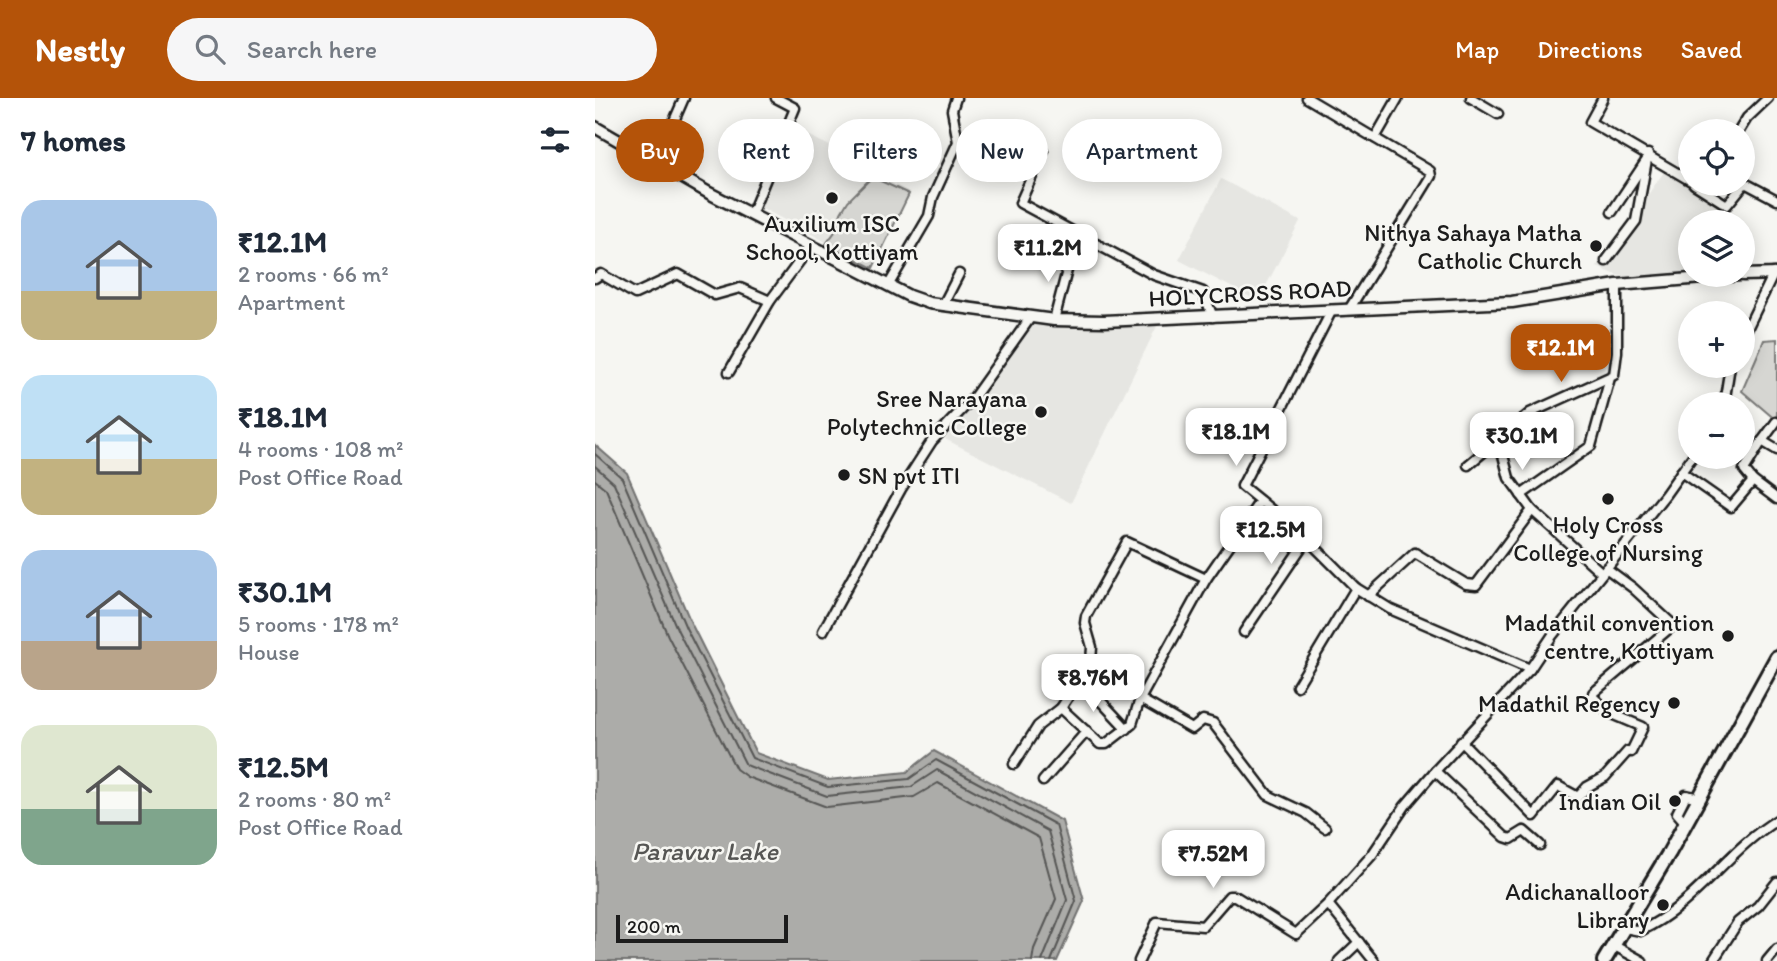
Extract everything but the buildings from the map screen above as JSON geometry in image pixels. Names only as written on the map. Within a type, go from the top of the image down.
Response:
[{"type":"highway","points":[[1604,961],[1686,823],[1777,657]]},
{"type":"main road","name":"HOLYCROSS ROAD","points":[[595,127],[616,138]]},
{"type":"main road","name":"HOLYCROSS ROAD","points":[[695,182],[810,247],[929,303],[1054,320],[1213,317],[1350,308],[1512,302],[1617,285],[1678,280]]},
{"type":"main road","name":"HOLYCROSS ROAD","points":[[1755,275],[1775,274]]},
{"type":"street","points":[[675,119],[684,98]]},
{"type":"street","points":[[751,215],[795,108],[776,98]]},
{"type":"street","points":[[888,286],[929,216],[933,197],[958,142],[952,110],[956,98]]},
{"type":"street","points":[[1307,98],[1430,172],[1431,176],[1350,308]]},
{"type":"street","points":[[1375,138],[1398,98]]},
{"type":"street","points":[[1471,98],[1498,114]]},
{"type":"street","points":[[1603,98],[1590,122],[1678,174]]},
{"type":"street","points":[[1746,119],[1768,98]]},
{"type":"street","points":[[1612,212],[1648,156]]},
{"type":"street","points":[[1606,261],[1636,221],[1648,156]]},
{"type":"street","points":[[1029,182],[1020,203],[1154,275],[1203,292],[1213,317]]},
{"type":"street","points":[[1755,188],[1777,200]]},
{"type":"street","points":[[1716,196],[1727,205],[1734,196]]},
{"type":"street","points":[[729,372],[770,301],[810,247]]},
{"type":"street","points":[[1054,320],[1071,254]]},
{"type":"street","points":[[595,278],[601,274],[635,294],[678,274],[715,295],[740,288],[770,301]]},
{"type":"street","points":[[943,305],[959,274]]},
{"type":"street","points":[[1755,314],[1775,274]]},
{"type":"street","points":[[1521,495],[1591,446],[1617,362],[1617,285]]},
{"type":"street","points":[[1332,310],[1242,486],[1307,539],[1368,596],[1390,609],[1530,669]]},
{"type":"street","points":[[823,631],[901,489],[932,442],[974,397],[1031,317]]},
{"type":"street","points":[[1468,465],[1530,413],[1610,379]]},
{"type":"street","points":[[1776,422],[1744,470],[1753,481],[1777,499]]},
{"type":"street","points":[[1461,741],[1534,817],[1558,786],[1578,797],[1593,783],[1605,777],[1628,751],[1630,752],[1643,727],[1610,713],[1593,697],[1593,693],[1671,627],[1671,623],[1633,588],[1604,570],[1532,510],[1509,478],[1499,440]]},
{"type":"street","points":[[1762,441],[1777,450]]},
{"type":"street","points":[[1139,961],[1157,922],[1203,926],[1229,896],[1235,896],[1296,934],[1328,904],[1372,855],[1405,806],[1461,741],[1530,669],[1552,636],[1683,469]]},
{"type":"street","points":[[1681,472],[1731,508],[1753,481]]},
{"type":"street","points":[[1061,708],[1105,745],[1132,724],[1140,699],[1206,579],[1260,501]]},
{"type":"street","points":[[1368,596],[1415,553],[1466,584],[1476,585],[1532,510]]},
{"type":"street","points":[[1244,632],[1307,539]]},
{"type":"street","points":[[1014,764],[1038,726],[1061,708],[1093,655],[1086,616],[1105,573],[1127,542],[1206,579]]},
{"type":"street","points":[[1297,686],[1356,587]]},
{"type":"street","points":[[1080,679],[1127,729]]},
{"type":"street","points":[[1140,699],[1192,729],[1203,720],[1213,723],[1268,795],[1306,813],[1325,828]]},
{"type":"street","points":[[1043,782],[1087,732]]},
{"type":"street","points":[[1435,771],[1506,838],[1511,839],[1524,831],[1540,845]]},
{"type":"street","points":[[1625,928],[1640,931],[1660,919],[1691,896],[1759,831],[1777,820]]},
{"type":"street","points":[[1713,961],[1738,922],[1758,905],[1777,882]]},
{"type":"street","points":[[1328,904],[1374,961]]},
{"type":"street","points":[[1339,961],[1359,942]]},
{"type":"street","points":[[1613,945],[1643,961]]},
{"type":"street","points":[[1767,961],[1777,949]]},
{"type":"shaded area","name":"Auxilium ISC School, Kottiyam","points":[[814,138],[828,145],[828,182],[889,182],[910,192],[874,267],[754,204],[764,182],[814,182]]},
{"type":"shaded area","points":[[1666,169],[1678,177],[1678,196],[1704,196],[1724,210],[1678,210],[1678,273],[1644,279],[1619,276],[1597,267]]},
{"type":"shaded area","points":[[1222,180],[1300,221],[1258,301],[1179,260]]},
{"type":"shaded area","points":[[867,182],[883,182],[909,194],[873,268],[826,244],[837,229],[841,213],[848,201]]},
{"type":"shaded area","name":"Sree Narayana Polytechnic College","points":[[1034,323],[1158,324],[1071,503],[945,439],[989,386]]},
{"type":"shaded area","points":[[1777,339],[1777,421],[1755,402],[1755,392],[1742,391],[1748,378],[1755,378],[1755,361],[1764,340]]},
{"type":"water","name":"Paravur Lake","points":[[595,445],[627,473],[692,625],[756,753],[828,780],[907,772],[934,751],[1062,821],[1084,901],[1057,961],[595,961]]},
{"type":"place","name":"Auxilium ISC School, Kottiyam","points":[[832,198]]},
{"type":"place","name":"Nithya Sahaya Matha Catholic Church","points":[[1596,246]]},
{"type":"place","name":"Sree Narayana Polytechnic College","points":[[1041,412]]},
{"type":"place","name":"SN pvt ITI","points":[[844,475]]},
{"type":"place","name":"Holy Cross College of Nursing","points":[[1608,499]]},
{"type":"place","name":"Madathil convention centre, Kottiyam","points":[[1728,636]]},
{"type":"place","name":"Madathil Regency","points":[[1674,703]]},
{"type":"place","name":"Indian Oil","points":[[1675,801]]},
{"type":"place","name":"Adichanalloor Library","points":[[1663,905]]}]
